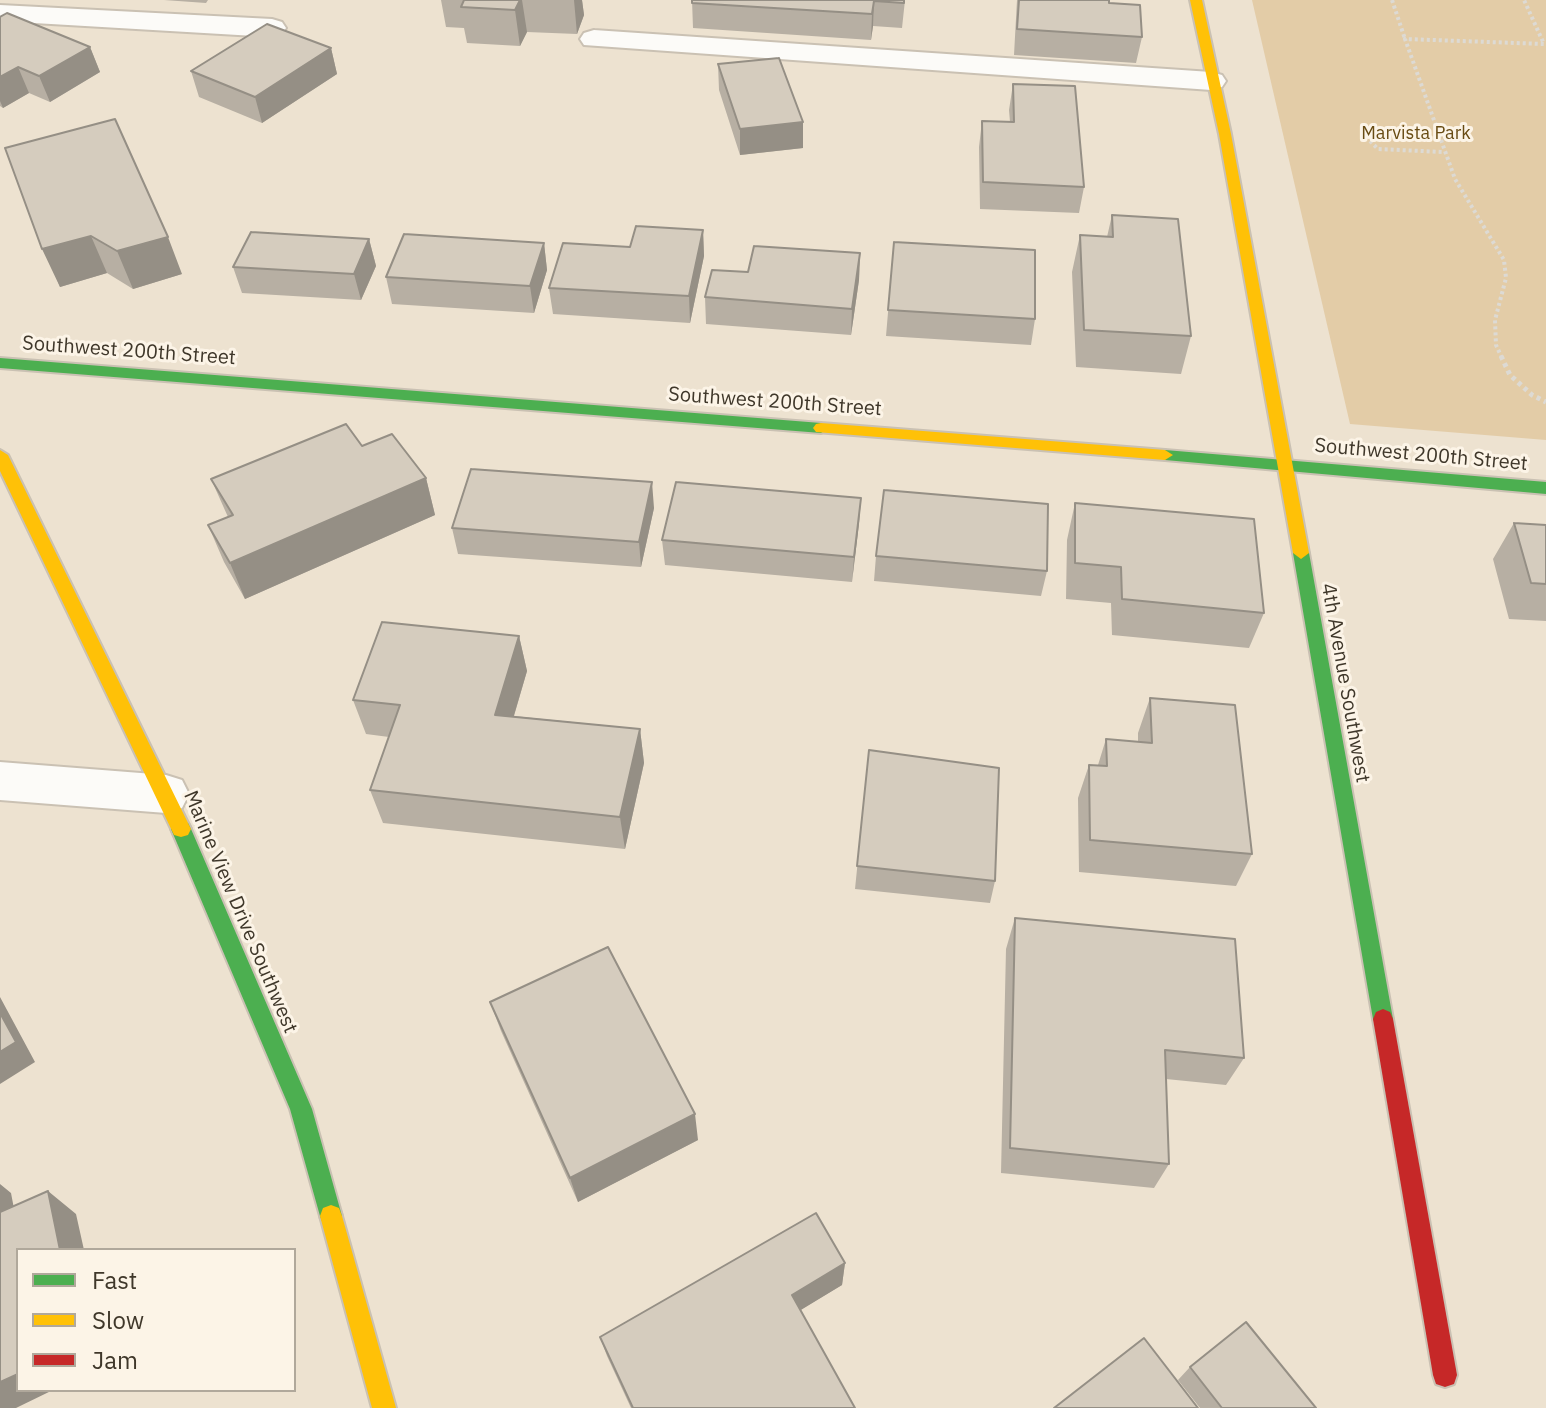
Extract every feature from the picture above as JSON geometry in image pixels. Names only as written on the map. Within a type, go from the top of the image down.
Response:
[{"type":"street","name":"4th Avenue Southwest","points":[[1196,0],[1211,81],[1225,134],[1285,464],[1445,1375]]},
{"type":"street","points":[[0,13],[272,28]]},
{"type":"street","points":[[594,39],[1211,81]]},
{"type":"street","name":"Southwest 200th Street","points":[[0,363],[1285,464],[1546,488]]},
{"type":"street","name":"Marine View Drive Southwest","points":[[0,455],[166,794],[301,1109],[384,1408]]},
{"type":"street","points":[[0,781],[166,794]]},
{"type":"path","points":[[1392,0],[1443,152],[1469,206],[1504,260],[1506,278],[1495,320],[1496,345],[1510,375],[1532,395],[1546,402]]},
{"type":"path","points":[[1405,39],[1545,44],[1524,0]]},
{"type":"path","points":[[1370,141],[1378,149],[1443,152]]},
{"type":"green space","name":"Marvista Park","points":[[1252,0],[1546,0],[1546,440],[1350,424]]},
{"type":"building","points":[[464,0],[520,0],[515,10],[461,7]]},
{"type":"building","points":[[692,0],[904,0],[904,3],[874,1],[872,14],[692,3]]},
{"type":"building","points":[[1019,0],[1109,0],[1109,3],[1140,5],[1142,37],[1017,29]]},
{"type":"building","points":[[7,13],[90,47],[39,76],[18,67],[0,77],[0,17]]},
{"type":"building","points":[[267,24],[331,48],[255,97],[191,71]]},
{"type":"building","points":[[779,58],[803,122],[740,129],[718,64]]},
{"type":"building","points":[[1013,84],[1075,86],[1084,187],[983,182],[982,121],[1014,122]]},
{"type":"building","points":[[115,119],[168,237],[117,251],[91,236],[42,249],[5,148]]},
{"type":"building","points":[[1112,215],[1178,219],[1191,336],[1084,330],[1080,235],[1113,237]]},
{"type":"building","points":[[636,226],[703,230],[689,296],[549,288],[563,243],[630,247]]},
{"type":"building","points":[[251,232],[369,239],[354,274],[233,267]]},
{"type":"building","points":[[404,234],[544,243],[530,286],[386,277]]},
{"type":"building","points":[[894,242],[1035,250],[1035,319],[888,310]]},
{"type":"building","points":[[754,246],[860,253],[852,309],[705,297],[712,270],[748,272]]},
{"type":"building","points":[[346,424],[362,446],[392,434],[426,478],[230,563],[208,525],[233,515],[211,479]]},
{"type":"building","points":[[471,469],[652,482],[639,542],[452,528]]},
{"type":"building","points":[[676,482],[861,498],[854,557],[662,540]]},
{"type":"building","points":[[884,490],[1048,504],[1047,571],[876,556]]},
{"type":"building","points":[[1075,503],[1254,519],[1264,613],[1122,599],[1121,567],[1075,563]]},
{"type":"building","points":[[1514,523],[1546,525],[1546,584],[1531,583]]},
{"type":"building","points":[[382,622],[519,636],[495,715],[640,729],[620,817],[370,790],[400,705],[353,700]]},
{"type":"building","points":[[1150,698],[1235,705],[1252,854],[1090,840],[1089,765],[1107,766],[1106,739],[1152,743]]},
{"type":"building","points":[[869,750],[999,768],[995,881],[857,866]]},
{"type":"building","points":[[1015,918],[1235,939],[1244,1058],[1165,1050],[1169,1164],[1010,1148]]},
{"type":"building","points":[[608,947],[695,1114],[570,1178],[490,1002]]},
{"type":"building","points":[[0,1013],[16,1042],[0,1052]]},
{"type":"building","points":[[48,1191],[60,1248],[16,1248],[16,1375],[0,1382],[0,1212]]},
{"type":"building","points":[[816,1213],[845,1263],[792,1295],[855,1408],[633,1408],[600,1337]]},
{"type":"building","points":[[1246,1322],[1316,1408],[1222,1408],[1190,1367]]},
{"type":"building","points":[[1144,1338],[1198,1408],[1054,1408]]},
{"type":"traffic: fast","points":[[0,363],[821,428]]},
{"type":"traffic: fast","points":[[1165,455],[1546,488]]},
{"type":"traffic: fast","points":[[1301,553],[1383,1019]]},
{"type":"traffic: fast","points":[[181,829],[301,1109],[331,1216]]},
{"type":"traffic: slow","points":[[1196,0],[1225,134],[1301,553]]},
{"type":"traffic: slow","points":[[821,428],[1165,455]]},
{"type":"traffic: slow","points":[[0,455],[181,829]]},
{"type":"traffic: slow","points":[[331,1216],[384,1408]]},
{"type":"traffic: jam","points":[[1383,1019],[1445,1375]]}]
